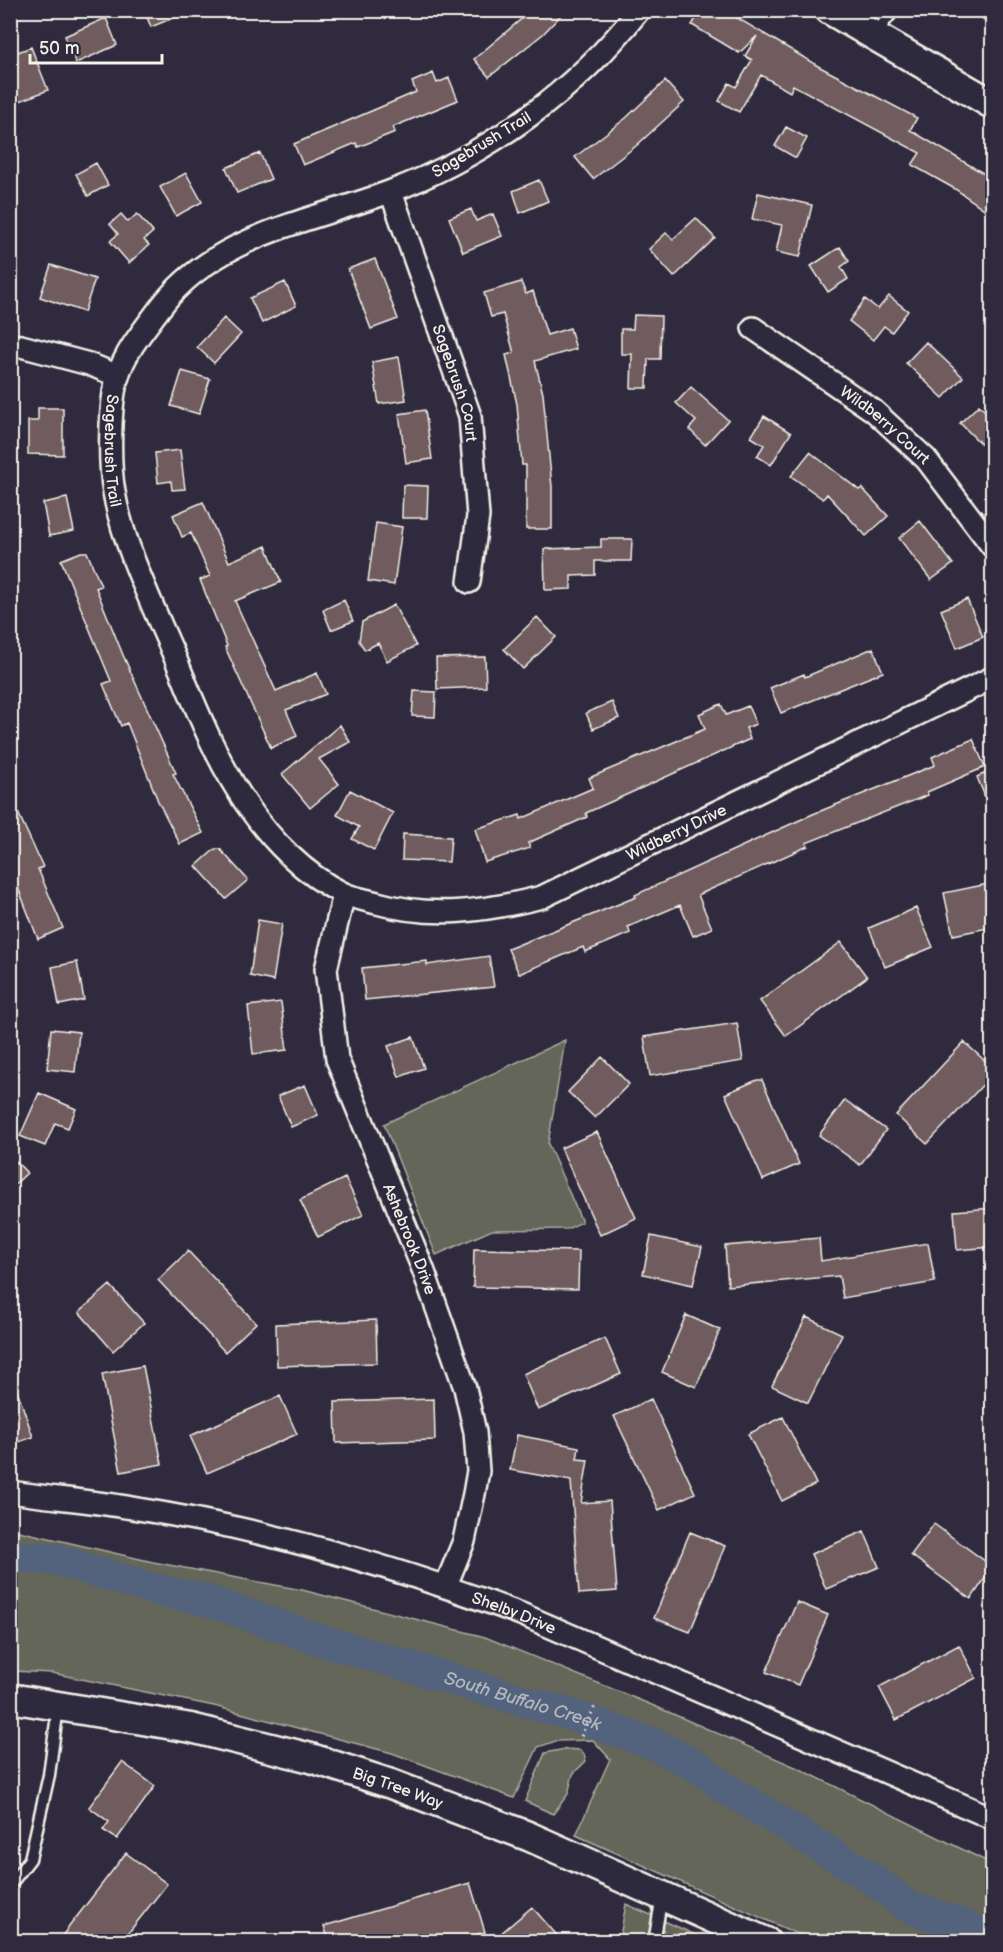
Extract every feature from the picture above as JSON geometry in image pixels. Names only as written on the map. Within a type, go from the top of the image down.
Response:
[{"type":"main road","points":[[830,10],[993,104]]},
{"type":"main road","name":"Big Tree Way","points":[[10,1698],[59,1704],[191,1728],[321,1761],[467,1811],[766,1941]]},
{"type":"street","name":"Sagebrush Trail","points":[[344,894],[306,870],[273,838],[247,806],[218,758],[153,606],[124,527],[114,490],[111,421],[118,376],[134,345],[162,304],[205,264],[247,240],[391,192],[430,175],[532,114],[576,79],[617,39],[639,10]]},
{"type":"street","name":"Sagebrush Court","points":[[391,192],[470,416],[477,516],[469,582]]},
{"type":"street","name":"Wildberry Court","points":[[753,328],[874,411],[926,459],[993,546]]},
{"type":"street","points":[[10,345],[89,364],[118,376]]},
{"type":"street","name":"Wildberry Drive","points":[[344,894],[394,908],[444,913],[491,909],[542,897],[993,678]]},
{"type":"street","name":"Ashebrook Drive","points":[[344,894],[326,969],[337,1059],[423,1269],[465,1388],[475,1432],[478,1471],[474,1494],[464,1540],[446,1586]]},
{"type":"street","name":"Shelby Drive","points":[[10,1492],[132,1508],[206,1522],[338,1554],[446,1586],[543,1623],[991,1812]]},
{"type":"lane","points":[[874,35],[894,10]]},
{"type":"lane","points":[[982,10],[993,17]]},
{"type":"lane","points":[[10,1885],[30,1859],[50,1775],[59,1704]]},
{"type":"lane","points":[[654,1941],[662,1896]]},
{"type":"path","points":[[581,1736],[595,1706]]},
{"type":"green space","points":[[565,1040],[548,1144],[582,1222],[567,1229],[492,1230],[436,1255],[384,1124]]},
{"type":"green space","points":[[10,1529],[153,1562],[302,1590],[485,1637],[659,1708],[800,1769],[992,1864],[992,1941],[813,1941],[576,1835],[610,1759],[593,1740],[556,1741],[538,1747],[514,1798],[392,1753],[214,1706],[52,1673],[11,1671]]},
{"type":"green space","points":[[565,1749],[580,1750],[586,1761],[573,1774],[568,1794],[553,1814],[525,1801],[545,1753]]},
{"type":"green space","points":[[626,1904],[709,1941],[619,1942]]},
{"type":"building","points":[[144,10],[190,10],[190,11],[151,27]]},
{"type":"building","points":[[532,10],[566,10],[543,34],[489,77],[474,59]]},
{"type":"building","points":[[701,10],[724,10],[818,66],[917,118],[910,130],[993,179],[993,215],[955,189],[912,165],[920,153],[793,85],[790,92],[761,75],[739,112],[719,101],[729,83],[736,87],[752,60],[745,56],[757,36],[739,53],[692,25]]},
{"type":"building","points":[[106,18],[117,45],[76,63],[65,36]]},
{"type":"building","points":[[31,47],[48,90],[10,105],[10,55]]},
{"type":"building","points":[[433,73],[437,83],[449,78],[458,100],[393,127],[395,132],[358,147],[356,143],[303,165],[294,144],[416,92],[412,82]]},
{"type":"building","points":[[665,81],[684,102],[636,146],[593,179],[575,157],[626,118]]},
{"type":"building","points":[[786,127],[807,138],[796,158],[775,146]]},
{"type":"building","points":[[260,153],[271,179],[237,193],[226,168]]},
{"type":"building","points":[[96,163],[108,185],[88,196],[76,174]]},
{"type":"building","points":[[186,173],[202,202],[176,216],[160,187]]},
{"type":"building","points":[[539,180],[548,201],[520,213],[513,191]]},
{"type":"building","points":[[758,193],[812,205],[800,257],[776,252],[782,225],[752,219]]},
{"type":"building","points":[[471,209],[476,221],[493,214],[502,236],[463,252],[449,218]]},
{"type":"building","points":[[121,214],[128,222],[137,214],[153,232],[144,240],[149,245],[129,263],[110,241],[118,234],[110,224]]},
{"type":"building","points":[[696,218],[715,238],[674,277],[649,249],[666,233],[673,239]]},
{"type":"building","points":[[840,247],[849,261],[841,267],[848,279],[828,292],[811,266]]},
{"type":"building","points":[[375,259],[398,319],[371,329],[348,269]]},
{"type":"building","points":[[51,265],[95,279],[84,312],[40,297]]},
{"type":"building","points":[[285,282],[296,306],[262,323],[250,298]]},
{"type":"building","points":[[521,282],[526,294],[533,291],[547,335],[570,328],[576,349],[535,361],[543,394],[552,487],[552,529],[526,529],[526,465],[522,465],[517,404],[506,355],[514,353],[503,314],[491,317],[484,293]]},
{"type":"building","points":[[889,296],[908,311],[892,332],[884,326],[873,340],[849,321],[865,299],[878,309]]},
{"type":"building","points":[[634,315],[661,316],[660,359],[648,359],[647,388],[631,388],[632,354],[621,354],[621,329],[633,329]]},
{"type":"building","points":[[224,318],[241,334],[214,363],[197,347]]},
{"type":"building","points":[[926,342],[963,377],[943,398],[906,363]]},
{"type":"building","points":[[399,357],[406,400],[379,404],[372,362]]},
{"type":"building","points":[[182,371],[210,379],[199,414],[171,406]]},
{"type":"building","points":[[691,387],[728,420],[705,445],[689,429],[696,421],[676,403]]},
{"type":"building","points":[[979,405],[993,419],[993,435],[982,445],[960,423]]},
{"type":"building","points":[[38,408],[63,408],[63,455],[28,454],[28,421],[38,421]]},
{"type":"building","points":[[425,410],[432,459],[406,463],[399,414]]},
{"type":"building","points":[[764,416],[791,433],[771,465],[757,456],[764,445],[751,437]]},
{"type":"building","points":[[180,450],[185,489],[172,490],[171,481],[158,483],[155,453]]},
{"type":"building","points":[[810,452],[859,490],[862,488],[888,516],[866,536],[827,494],[823,499],[791,476]]},
{"type":"building","points":[[403,485],[428,486],[427,518],[402,518]]},
{"type":"building","points":[[67,498],[74,531],[49,536],[43,503]]},
{"type":"building","points":[[203,502],[229,562],[266,546],[281,582],[235,601],[276,691],[317,673],[326,694],[286,710],[297,736],[271,748],[225,647],[227,646],[200,580],[210,576],[191,533],[182,537],[173,515]]},
{"type":"building","points":[[920,521],[953,564],[931,580],[899,538]]},
{"type":"building","points":[[376,523],[402,527],[394,585],[368,581]]},
{"type":"building","points":[[601,539],[632,539],[631,561],[595,561],[595,575],[571,576],[571,589],[545,590],[544,549],[601,547]]},
{"type":"building","points":[[87,552],[101,586],[96,588],[123,655],[176,773],[173,774],[203,833],[180,844],[158,801],[127,723],[121,726],[103,684],[111,681],[61,560]]},
{"type":"building","points":[[967,599],[983,637],[957,648],[941,610]]},
{"type":"building","points":[[344,600],[353,621],[331,630],[323,610]]},
{"type":"building","points":[[394,605],[416,646],[387,661],[378,643],[365,650],[359,641],[362,622]]},
{"type":"building","points":[[537,617],[556,637],[523,669],[504,649]]},
{"type":"building","points":[[873,648],[883,672],[781,713],[770,688],[804,674],[805,677]]},
{"type":"building","points":[[485,657],[486,687],[437,689],[436,658]]},
{"type":"building","points":[[414,691],[436,692],[435,717],[412,716]]},
{"type":"building","points":[[612,702],[619,718],[593,729],[586,713]]},
{"type":"building","points":[[721,704],[726,715],[748,706],[756,724],[746,728],[750,739],[586,813],[587,817],[528,843],[530,848],[485,862],[475,829],[520,815],[521,819],[593,788],[589,778],[705,729],[699,714]]},
{"type":"building","points":[[340,725],[350,742],[319,759],[339,784],[310,808],[282,774]]},
{"type":"building","points":[[973,739],[985,767],[927,792],[928,795],[806,843],[808,846],[698,895],[712,928],[693,936],[680,905],[628,927],[630,933],[585,952],[583,947],[519,974],[508,949],[636,897],[635,895],[813,814],[935,765],[932,757]]},
{"type":"building","points":[[993,770],[993,814],[992,814],[977,777]]},
{"type":"building","points":[[350,790],[393,813],[374,850],[352,839],[359,827],[337,815]]},
{"type":"building","points":[[10,795],[43,867],[38,869],[63,928],[38,939],[10,867]]},
{"type":"building","points":[[403,834],[451,837],[449,862],[402,860]]},
{"type":"building","points":[[215,849],[220,849],[248,880],[226,899],[196,866]]},
{"type":"building","points":[[993,883],[993,927],[953,935],[944,893]]},
{"type":"building","points":[[916,908],[933,947],[885,967],[869,928]]},
{"type":"building","points":[[258,920],[282,924],[273,981],[250,976]]},
{"type":"building","points":[[841,942],[867,977],[786,1036],[760,1001]]},
{"type":"building","points":[[489,956],[494,987],[365,1000],[362,968],[427,961],[427,965]]},
{"type":"building","points":[[77,962],[84,1000],[59,1005],[52,967]]},
{"type":"building","points":[[281,1002],[287,1050],[253,1054],[248,1006]]},
{"type":"building","points":[[737,1023],[743,1061],[650,1076],[644,1037]]},
{"type":"building","points":[[51,1029],[79,1032],[75,1072],[47,1069]]},
{"type":"building","points":[[413,1037],[424,1068],[399,1077],[388,1046]]},
{"type":"building","points":[[964,1042],[993,1068],[993,1074],[927,1144],[896,1115]]},
{"type":"building","points":[[602,1057],[629,1084],[595,1118],[568,1092]]},
{"type":"building","points":[[762,1080],[799,1164],[763,1180],[725,1094]]},
{"type":"building","points":[[305,1085],[318,1115],[291,1127],[278,1096]]},
{"type":"building","points":[[39,1093],[76,1109],[68,1128],[55,1123],[45,1146],[20,1136]]},
{"type":"building","points":[[845,1100],[886,1130],[860,1165],[819,1135]]},
{"type":"building","points":[[597,1132],[636,1218],[600,1235],[561,1148]]},
{"type":"building","points":[[10,1155],[27,1173],[10,1189]]},
{"type":"building","points":[[345,1178],[363,1215],[318,1237],[300,1200]]},
{"type":"building","points":[[993,1208],[993,1247],[957,1250],[954,1211]]},
{"type":"building","points":[[651,1236],[702,1247],[693,1285],[643,1274]]},
{"type":"building","points":[[819,1238],[821,1261],[928,1243],[935,1282],[843,1298],[839,1276],[728,1286],[725,1246]]},
{"type":"building","points":[[474,1249],[579,1251],[578,1289],[473,1287]]},
{"type":"building","points":[[188,1251],[256,1323],[225,1352],[158,1280]]},
{"type":"building","points":[[110,1285],[144,1323],[113,1351],[79,1312]]},
{"type":"building","points":[[686,1315],[720,1330],[696,1387],[662,1372]]},
{"type":"building","points":[[806,1317],[842,1334],[808,1403],[772,1386]]},
{"type":"building","points":[[376,1320],[377,1363],[277,1366],[276,1324]]},
{"type":"building","points":[[605,1338],[621,1374],[538,1410],[523,1374]]},
{"type":"building","points":[[143,1366],[162,1464],[121,1472],[102,1374]]},
{"type":"building","points":[[10,1378],[13,1378],[33,1437],[10,1445]]},
{"type":"building","points":[[280,1396],[297,1434],[207,1473],[190,1436]]},
{"type":"building","points":[[434,1399],[435,1440],[336,1443],[335,1402]]},
{"type":"building","points":[[651,1399],[695,1493],[659,1510],[614,1416]]},
{"type":"building","points":[[783,1417],[816,1484],[782,1501],[748,1434]]},
{"type":"building","points":[[517,1435],[579,1447],[577,1459],[588,1460],[581,1503],[610,1501],[617,1591],[579,1594],[571,1481],[510,1470]]},
{"type":"building","points":[[934,1524],[993,1567],[971,1599],[911,1555]]},
{"type":"building","points":[[864,1531],[879,1567],[826,1589],[811,1554]]},
{"type":"building","points":[[690,1532],[725,1546],[690,1632],[654,1618]]},
{"type":"building","points":[[797,1602],[828,1615],[798,1685],[766,1672]]},
{"type":"building","points":[[959,1645],[976,1678],[896,1720],[879,1687]]},
{"type":"building","points":[[122,1762],[155,1786],[117,1839],[103,1830],[109,1822],[89,1807]]},
{"type":"building","points":[[126,1853],[167,1884],[122,1941],[58,1941]]},
{"type":"building","points":[[470,1883],[485,1932],[455,1941],[329,1941],[324,1926]]},
{"type":"building","points":[[532,1907],[562,1941],[492,1941]]},
{"type":"waterway","name":"South Buffalo Creek","points":[[10,1556],[58,1560],[156,1590],[206,1600],[314,1638],[581,1718],[656,1745],[700,1768],[722,1786],[871,1878],[909,1907],[966,1926],[992,1941]]}]
